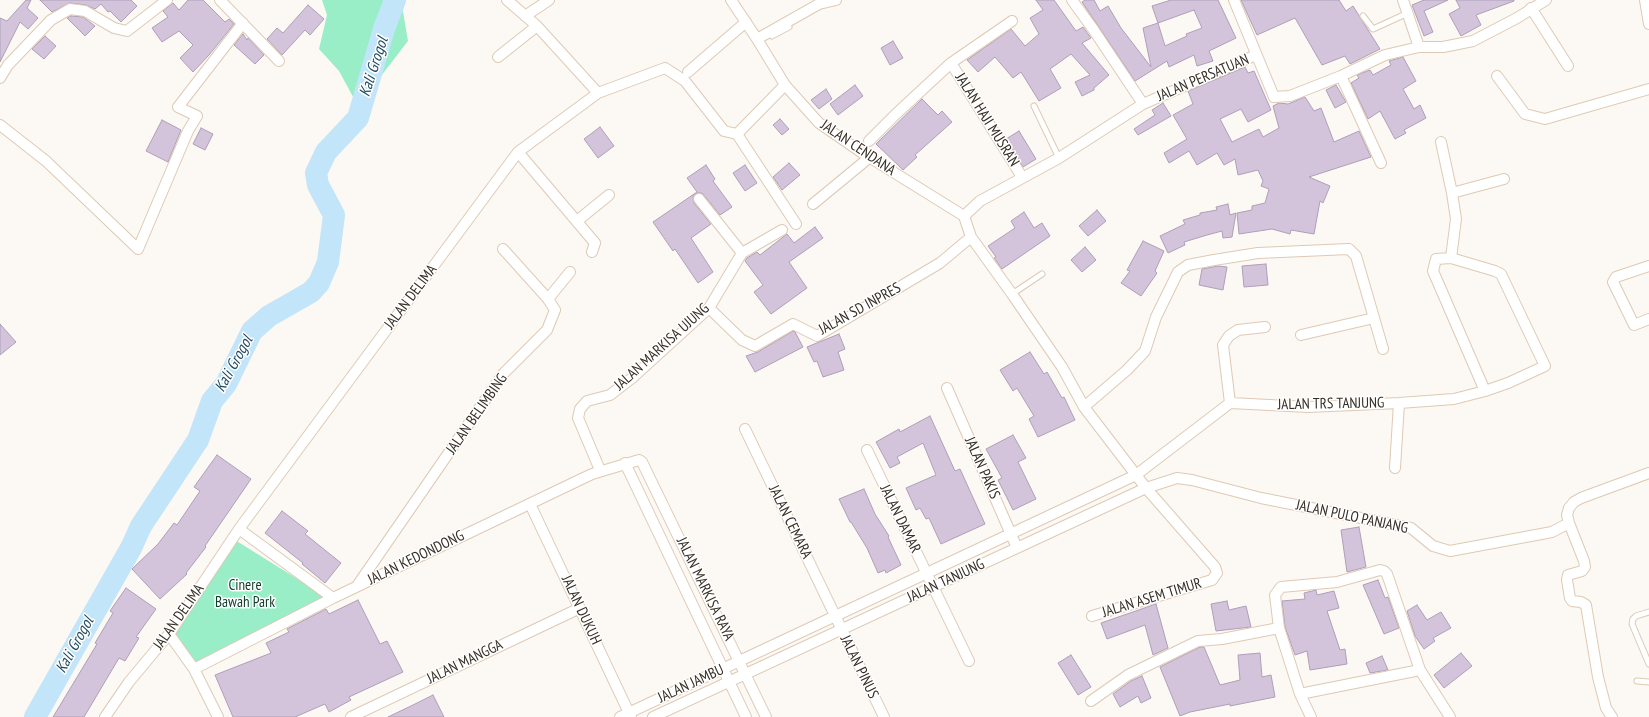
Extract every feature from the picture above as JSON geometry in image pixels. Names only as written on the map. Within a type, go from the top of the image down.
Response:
[{"type":"street","points":[[74,0],[85,11],[114,28],[127,31],[166,0]]},
{"type":"street","points":[[220,0],[279,61]]},
{"type":"street","points":[[507,0],[537,26],[598,93]]},
{"type":"street","points":[[525,16],[549,0]]},
{"type":"street","name":"JALAN CENDANA","points":[[731,0],[746,22],[760,37],[785,85],[819,123],[964,216]]},
{"type":"street","points":[[760,37],[819,4],[836,0]]},
{"type":"street","points":[[1072,0],[1143,104]]},
{"type":"street","points":[[1234,0],[1256,55]]},
{"type":"street","points":[[1403,0],[1419,47]]},
{"type":"street","name":"JALAN PERSATUAN","points":[[964,216],[980,201],[1022,176],[1059,158],[1143,104],[1256,55],[1274,97],[1290,96],[1341,76],[1385,55],[1419,47],[1443,47],[1473,41],[1517,18],[1546,0]]},
{"type":"street","points":[[1645,0],[1649,24]]},
{"type":"street","points":[[1531,8],[1568,66]]},
{"type":"street","points":[[0,78],[8,65],[51,20],[70,9],[85,11]]},
{"type":"street","points":[[869,141],[951,63],[1012,21]]},
{"type":"street","points":[[688,72],[746,22]]},
{"type":"street","points":[[0,125],[46,161],[138,249],[188,131],[197,116],[178,107],[243,23]]},
{"type":"street","points":[[498,57],[537,26]]},
{"type":"street","name":"JALAN HAJI MUSRAN","points":[[951,63],[1022,176]]},
{"type":"street","name":"JALAN DELIMA","points":[[105,717],[129,682],[169,634],[239,529],[518,152],[598,93],[665,68],[685,81],[724,131],[737,134]]},
{"type":"street","points":[[1341,76],[1381,163]]},
{"type":"street","points":[[1497,76],[1525,114],[1545,119],[1649,90]]},
{"type":"street","points":[[785,85],[737,134],[796,224]]},
{"type":"street","points":[[1441,142],[1456,219],[1451,258],[1436,259],[1433,264],[1433,271],[1485,391]]},
{"type":"street","points":[[518,152],[595,243],[592,252]]},
{"type":"street","points":[[813,204],[870,157]]},
{"type":"street","points":[[1452,193],[1504,179]]},
{"type":"street","points":[[576,222],[609,195]]},
{"type":"street","points":[[699,199],[742,253]]},
{"type":"street","points":[[964,216],[971,238],[1012,294],[1062,367],[1084,407],[1146,488]]},
{"type":"street","name":"JALAN MARKISA UJUNG","points":[[600,470],[578,418],[580,409],[587,401],[610,395],[632,378],[709,308],[742,253],[782,230]]},
{"type":"street","name":"JALAN SD INPRES","points":[[709,308],[742,340],[755,346],[793,324],[817,336],[940,263],[971,238]]},
{"type":"street","name":"JALAN BELIMBING","points":[[356,587],[503,374],[547,330],[555,310],[548,299],[504,249]]},
{"type":"street","points":[[1084,407],[1128,370],[1145,351],[1156,317],[1178,272],[1188,266],[1214,260],[1258,253],[1349,249],[1356,256],[1383,349]]},
{"type":"street","name":"JALAN TRS TANJUNG","points":[[1230,403],[1308,407],[1454,399],[1508,383],[1545,366],[1501,274],[1451,258]]},
{"type":"street","points":[[1649,266],[1616,277],[1613,282],[1634,325],[1649,319]]},
{"type":"street","points":[[548,299],[570,272]]},
{"type":"street","points":[[1301,335],[1374,318]]},
{"type":"street","points":[[1136,475],[1230,403],[1222,345],[1229,336],[1238,330],[1265,327]]},
{"type":"street","name":"JALAN PAKIS","points":[[947,388],[1017,548]]},
{"type":"street","points":[[1395,468],[1399,403]]},
{"type":"street","name":"JALAN CEMARA","points":[[745,429],[835,616]]},
{"type":"street","name":"JALAN DAMAR","points":[[867,450],[969,661]]},
{"type":"street","name":"JALAN KEDONDONG","points":[[194,669],[333,598],[600,470],[639,460],[642,462]]},
{"type":"street","name":"JALAN MARKISA RAYA","points":[[642,462],[766,717]]},
{"type":"street","name":"JALAN MARKISA RAYA","points":[[625,463],[724,668],[746,717]]},
{"type":"street","points":[[1612,717],[1606,708],[1598,677],[1586,605],[1581,602],[1572,601],[1570,598],[1567,580],[1568,576],[1582,571],[1585,566],[1567,515],[1569,508],[1574,502],[1581,498],[1649,473]]},
{"type":"street","name":"JALAN TANJUNG","points":[[740,661],[1136,475]]},
{"type":"street","name":"JALAN PULO PANJANG","points":[[1146,488],[1177,478],[1192,480],[1262,498],[1411,528],[1433,546],[1450,550],[1552,532],[1569,523]]},
{"type":"street","name":"JALAN TANJUNG","points":[[746,674],[1146,488]]},
{"type":"street","name":"JALAN ASEM TIMUR","points":[[1092,616],[1212,580],[1217,573],[1215,567],[1146,488]]},
{"type":"street","name":"JALAN DUKUH","points":[[530,504],[580,608],[627,716]]},
{"type":"street","points":[[239,529],[333,598]]},
{"type":"street","points":[[1311,717],[1300,694],[1279,628],[1275,595],[1280,587],[1337,582],[1380,570],[1387,574],[1420,670],[1450,717]]},
{"type":"street","name":"JALAN MANGGA","points":[[351,717],[580,608]]},
{"type":"street","name":"JALAN PINUS","points":[[835,616],[884,717]]},
{"type":"street","points":[[1091,701],[1128,675],[1198,641],[1222,639],[1279,628]]},
{"type":"street","points":[[169,634],[194,669],[218,717]]},
{"type":"street","name":"JALAN JAMBU","points":[[627,716],[740,661]]},
{"type":"street","points":[[1300,694],[1420,670]]},
{"type":"street","name":"JALAN JAMBU","points":[[653,717],[746,674]]},
{"type":"lane","points":[[1363,16],[1370,28],[1373,29],[1408,13]]},
{"type":"lane","points":[[760,37],[769,38],[789,27]]},
{"type":"lane","points":[[1034,106],[1059,158]]},
{"type":"lane","points":[[1012,294],[1042,274]]},
{"type":"lane","points":[[1649,612],[1636,616],[1633,619],[1632,624],[1649,664]]},
{"type":"lane","points":[[1637,681],[1649,682]]},
{"type":"green space","points":[[322,0],[401,0],[408,41],[358,106],[339,71],[319,49],[327,15]]},
{"type":"green space","name":"Cinere Bawah Park","points":[[235,540],[328,598],[196,667],[169,633]]},
{"type":"building","points":[[26,0],[31,0],[27,8],[38,18],[28,29],[20,22],[0,62],[0,18],[7,21]]},
{"type":"building","points":[[40,0],[131,0],[137,6],[121,22],[110,11],[108,12],[101,4],[95,9],[86,5],[70,3],[52,12]]},
{"type":"building","points":[[188,0],[203,0],[225,22],[229,19],[234,24],[193,72],[180,58],[193,45],[179,31],[162,42],[152,28],[168,17],[163,11],[173,3],[179,10]]},
{"type":"building","points":[[1036,0],[1054,0],[1076,31],[1083,27],[1091,38],[1082,43],[1109,75],[1094,88],[1094,90],[1082,96],[1075,82],[1090,75],[1071,54],[1050,69],[1061,88],[1039,101],[1021,72],[1013,78],[995,57],[978,72],[967,60],[1011,29],[1025,46],[1039,34],[1030,18],[1043,10]]},
{"type":"building","points":[[1085,0],[1094,0],[1100,11],[1108,6],[1121,28],[1151,67],[1143,28],[1158,23],[1152,6],[1171,0],[1218,0],[1236,38],[1209,51],[1213,61],[1197,66],[1194,55],[1169,67],[1167,61],[1135,81],[1082,2]],"holes":[[[1194,10],[1202,28],[1186,34],[1187,36],[1165,46],[1158,23]]]},
{"type":"building","points":[[1241,0],[1339,0],[1346,11],[1353,6],[1380,49],[1350,64],[1345,56],[1322,65],[1295,18],[1257,35]]},
{"type":"building","points":[[1424,0],[1448,0],[1424,11],[1433,32],[1424,36],[1412,5]]},
{"type":"building","points":[[1456,0],[1514,1],[1476,15],[1481,25],[1461,36],[1449,14],[1460,8]]},
{"type":"building","points":[[308,5],[324,19],[310,35],[305,30],[282,55],[267,39],[277,28],[283,33]]},
{"type":"building","points":[[71,16],[83,17],[95,26],[85,36],[67,18]]},
{"type":"building","points":[[243,34],[247,40],[248,38],[264,55],[255,64],[234,45]]},
{"type":"building","points":[[45,36],[56,46],[44,59],[32,49]]},
{"type":"building","points":[[893,41],[903,58],[890,65],[881,48]]},
{"type":"building","points":[[1403,57],[1416,81],[1403,89],[1414,109],[1420,105],[1426,118],[1404,130],[1406,133],[1395,139],[1380,111],[1368,119],[1351,83],[1359,78],[1357,75],[1370,70],[1373,75],[1391,65],[1389,61]]},
{"type":"building","points":[[1245,67],[1248,73],[1254,71],[1271,110],[1248,122],[1241,109],[1220,119],[1232,142],[1259,129],[1263,137],[1279,128],[1273,106],[1279,103],[1288,104],[1305,97],[1314,111],[1321,108],[1334,142],[1359,131],[1371,157],[1309,177],[1330,186],[1323,203],[1320,201],[1314,234],[1291,230],[1290,234],[1272,229],[1239,234],[1237,213],[1252,210],[1252,206],[1265,203],[1269,189],[1261,186],[1263,181],[1258,170],[1238,175],[1235,159],[1224,165],[1217,153],[1197,165],[1189,151],[1169,163],[1164,153],[1187,139],[1173,115],[1193,104],[1188,91]]},
{"type":"building","points":[[855,85],[863,96],[838,115],[830,104]]},
{"type":"building","points":[[1336,85],[1346,102],[1335,108],[1326,90]]},
{"type":"building","points":[[826,89],[832,99],[819,109],[811,100]]},
{"type":"building","points":[[922,99],[938,115],[942,111],[952,122],[915,155],[917,157],[903,170],[876,144]]},
{"type":"building","points":[[1163,103],[1171,116],[1138,135],[1134,129],[1155,115],[1152,110]]},
{"type":"building","points":[[780,119],[789,129],[782,135],[773,125]]},
{"type":"building","points":[[162,120],[181,130],[168,162],[146,151]]},
{"type":"building","points":[[600,127],[614,146],[598,158],[584,139]]},
{"type":"building","points":[[201,128],[213,134],[205,150],[193,144]]},
{"type":"building","points":[[1019,131],[1036,159],[1023,167],[1006,139]]},
{"type":"building","points":[[789,163],[800,175],[782,190],[773,177]]},
{"type":"building","points":[[706,165],[715,179],[713,181],[732,207],[720,215],[702,193],[698,193],[693,196],[694,203],[711,224],[691,238],[713,272],[698,283],[675,249],[673,251],[653,222],[697,192],[687,178]]},
{"type":"building","points":[[745,165],[757,183],[745,191],[733,173]]},
{"type":"building","points":[[1228,204],[1230,215],[1236,213],[1232,237],[1223,238],[1222,231],[1184,242],[1185,245],[1168,253],[1160,236],[1185,224],[1183,220],[1200,215],[1200,213],[1217,210],[1216,207]]},
{"type":"building","points":[[1097,210],[1106,221],[1088,236],[1079,226]]},
{"type":"building","points":[[1024,212],[1034,228],[1042,223],[1050,236],[1002,269],[988,246],[1015,228],[1011,221]]},
{"type":"building","points":[[815,227],[823,238],[789,262],[807,288],[771,314],[754,292],[763,285],[745,261],[757,252],[760,255],[787,234],[794,243]]},
{"type":"building","points":[[1143,241],[1164,251],[1155,271],[1157,273],[1141,296],[1121,283],[1130,271],[1127,270]]},
{"type":"building","points":[[1085,247],[1096,260],[1082,272],[1071,260]]},
{"type":"building","points":[[1266,264],[1268,285],[1244,287],[1242,266]]},
{"type":"building","points":[[1218,266],[1227,267],[1223,290],[1199,285],[1202,269]]},
{"type":"building","points":[[0,324],[16,342],[0,355]]},
{"type":"building","points":[[793,331],[803,347],[755,372],[746,356],[758,352]]},
{"type":"building","points":[[839,334],[845,349],[838,352],[844,370],[823,377],[817,361],[814,362],[807,347]]},
{"type":"building","points":[[1030,352],[1044,374],[1047,372],[1062,398],[1064,397],[1075,420],[1038,437],[1029,419],[1034,416],[1017,388],[1013,391],[1000,370]]},
{"type":"building","points":[[930,416],[955,471],[960,469],[985,524],[941,544],[929,518],[926,519],[920,508],[916,510],[906,488],[936,475],[923,443],[897,457],[900,463],[890,468],[876,442],[899,429],[900,432]]},
{"type":"building","points":[[1013,435],[1026,458],[1018,462],[1036,499],[1013,510],[998,480],[1002,478],[986,449]]},
{"type":"building","points":[[217,455],[251,479],[205,546],[206,547],[186,573],[187,574],[160,599],[132,569],[158,544],[174,523],[177,525],[200,491],[194,487]]},
{"type":"building","points":[[864,489],[875,514],[889,536],[888,537],[901,565],[886,573],[885,570],[878,573],[867,548],[850,522],[839,499]]},
{"type":"building","points":[[282,511],[308,531],[305,534],[341,563],[325,583],[302,564],[303,563],[265,533]]},
{"type":"building","points":[[1359,527],[1366,567],[1347,572],[1341,530]]},
{"type":"building","points":[[1378,580],[1385,598],[1388,597],[1399,628],[1384,634],[1363,585]]},
{"type":"building","points":[[126,588],[156,609],[136,637],[139,638],[125,661],[119,658],[84,717],[53,717],[97,644],[95,643],[113,613],[110,611]]},
{"type":"building","points":[[1316,590],[1317,595],[1334,591],[1339,608],[1327,611],[1340,650],[1345,649],[1347,664],[1310,670],[1307,651],[1295,655],[1285,627],[1282,601],[1305,599],[1304,593]]},
{"type":"building","points":[[358,600],[380,644],[387,641],[403,672],[349,697],[351,700],[329,712],[325,704],[295,717],[233,717],[215,675],[271,653],[266,643],[289,632],[287,629],[326,609],[329,614]]},
{"type":"building","points":[[1227,601],[1229,610],[1246,606],[1251,627],[1216,631],[1211,604]]},
{"type":"building","points":[[1156,604],[1168,648],[1153,655],[1145,625],[1107,639],[1101,623]]},
{"type":"building","points":[[1417,605],[1427,620],[1441,612],[1451,628],[1433,638],[1435,641],[1424,649],[1415,636],[1407,611]]},
{"type":"building","points":[[1200,647],[1204,647],[1220,685],[1240,680],[1238,655],[1260,653],[1262,677],[1271,675],[1275,697],[1190,712],[1180,716],[1160,667]]},
{"type":"building","points":[[1461,653],[1472,666],[1444,688],[1434,675]]},
{"type":"building","points":[[1071,655],[1091,687],[1078,695],[1058,663]]},
{"type":"building","points":[[1382,656],[1388,670],[1370,673],[1366,663]]},
{"type":"building","points":[[1142,676],[1151,698],[1141,703],[1138,696],[1120,707],[1113,694],[1131,681]]},
{"type":"building","points":[[433,695],[444,717],[388,717],[413,705]]},
{"type":"waterway","name":"Kali Grogol","points":[[35,717],[131,548],[141,526],[198,440],[212,401],[226,384],[252,331],[269,316],[311,292],[319,283],[328,262],[334,215],[318,185],[316,173],[326,152],[358,118],[384,29],[395,0]]}]
